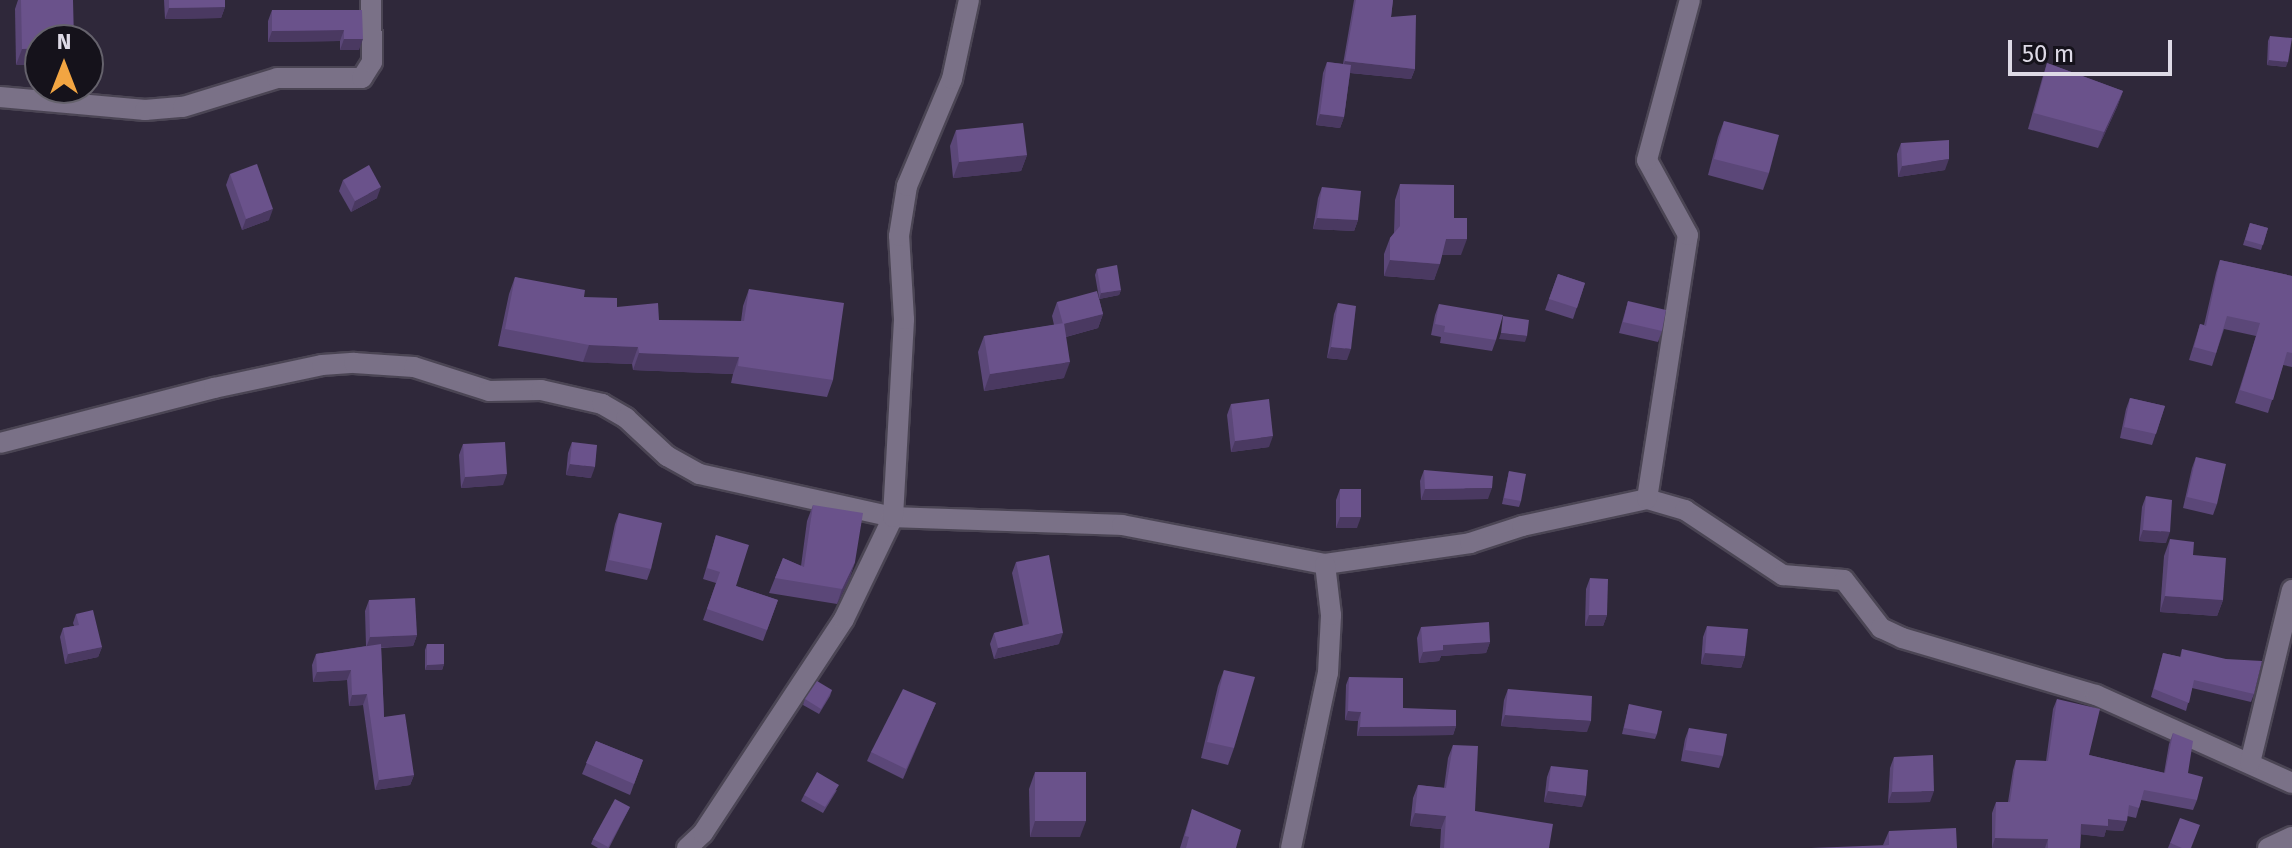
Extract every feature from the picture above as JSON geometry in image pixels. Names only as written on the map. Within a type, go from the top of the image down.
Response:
[{"type":"street","points":[[0,97],[145,110],[183,107],[277,78],[362,78],[372,62],[371,0]]},
{"type":"street","points":[[687,848],[703,833],[844,619],[893,517],[904,319],[899,236],[907,186],[952,79],[969,0]]},
{"type":"street","points":[[1647,499],[1688,235],[1647,160],[1690,0]]},
{"type":"street","points":[[0,443],[322,365],[414,367],[489,391],[541,390],[602,404],[626,418],[667,456],[699,474],[893,517],[1122,525],[1325,564],[1470,543],[1522,526],[1647,499],[1685,510],[1783,575],[1844,580],[1881,628],[1902,638],[2096,695],[2292,783]]},
{"type":"street","points":[[1291,848],[1328,673],[1331,615],[1325,564]]},
{"type":"street","points":[[2250,763],[2292,590]]},
{"type":"street","points":[[2268,848],[2292,837]]},
{"type":"building","points":[[21,0],[73,0],[74,24],[24,24],[22,49]]},
{"type":"building","points":[[169,0],[225,0],[225,7],[169,8]]},
{"type":"building","points":[[1356,0],[1393,0],[1391,17],[1416,15],[1415,69],[1345,61]]},
{"type":"building","points":[[272,10],[362,10],[363,39],[344,39],[344,30],[272,31]]},
{"type":"building","points":[[2270,36],[2292,38],[2288,62],[2269,60]]},
{"type":"building","points":[[1327,62],[1351,65],[1344,117],[1320,114]]},
{"type":"building","points":[[2047,63],[2123,91],[2104,132],[2034,113]]},
{"type":"building","points":[[1724,121],[1779,135],[1769,173],[1714,159]]},
{"type":"building","points":[[1023,123],[1027,155],[959,162],[956,130]]},
{"type":"building","points":[[1949,140],[1949,159],[1902,166],[1901,143]]},
{"type":"building","points":[[257,164],[273,209],[246,219],[230,174]]},
{"type":"building","points":[[369,165],[381,187],[355,201],[343,180]]},
{"type":"building","points":[[1400,184],[1454,185],[1454,218],[1467,218],[1467,239],[1446,239],[1440,264],[1390,260],[1390,238],[1400,226]]},
{"type":"building","points":[[1322,187],[1361,191],[1358,220],[1317,218]]},
{"type":"building","points":[[2250,223],[2268,228],[2263,245],[2245,240]]},
{"type":"building","points":[[2220,260],[2292,276],[2292,353],[2287,352],[2273,400],[2240,390],[2260,323],[2227,316],[2216,353],[2194,347],[2200,324],[2206,326]]},
{"type":"building","points":[[1117,265],[1121,290],[1101,293],[1097,269]]},
{"type":"building","points":[[1558,274],[1585,283],[1577,308],[1549,299]]},
{"type":"building","points":[[515,277],[585,290],[584,297],[617,298],[617,307],[658,303],[659,320],[744,321],[749,289],[844,303],[833,380],[738,366],[739,357],[639,353],[638,347],[589,345],[505,329]]},
{"type":"building","points":[[1097,291],[1103,314],[1063,324],[1057,302]]},
{"type":"building","points":[[1628,301],[1666,310],[1662,331],[1623,322]]},
{"type":"building","points":[[1338,303],[1356,306],[1351,349],[1331,347]]},
{"type":"building","points":[[1439,304],[1503,315],[1496,340],[1444,332],[1445,326],[1435,324]]},
{"type":"building","points":[[1503,316],[1529,320],[1527,336],[1501,333]]},
{"type":"building","points":[[1064,323],[1070,362],[990,374],[984,336]]},
{"type":"building","points":[[2130,398],[2165,406],[2156,434],[2124,427]]},
{"type":"building","points":[[1269,399],[1273,436],[1235,441],[1231,404]]},
{"type":"building","points":[[505,442],[507,474],[465,477],[463,444]]},
{"type":"building","points":[[572,442],[597,445],[595,467],[570,464]]},
{"type":"building","points":[[2196,457],[2226,464],[2217,504],[2187,497]]},
{"type":"building","points":[[1424,470],[1493,476],[1492,488],[1425,489]]},
{"type":"building","points":[[1509,471],[1526,474],[1521,501],[1504,498]]},
{"type":"building","points":[[1340,489],[1361,489],[1361,517],[1340,517]]},
{"type":"building","points":[[2146,496],[2172,500],[2170,532],[2143,530]]},
{"type":"building","points":[[813,505],[863,513],[855,562],[842,589],[775,578],[783,558],[804,567]]},
{"type":"building","points":[[619,513],[662,523],[651,569],[609,560]]},
{"type":"building","points":[[716,535],[749,545],[736,586],[778,600],[767,630],[707,609],[720,572],[707,568]]},
{"type":"building","points":[[2170,539],[2194,542],[2193,555],[2226,558],[2223,600],[2165,596]]},
{"type":"building","points":[[1049,555],[1063,633],[998,648],[994,633],[1029,624],[1016,562]]},
{"type":"building","points":[[1590,578],[1608,579],[1607,615],[1589,615]]},
{"type":"building","points":[[415,598],[417,635],[370,637],[369,600]]},
{"type":"building","points":[[93,610],[102,647],[68,654],[63,628],[79,625],[76,614]]},
{"type":"building","points":[[1489,622],[1490,642],[1443,645],[1443,650],[1423,652],[1421,627]]},
{"type":"building","points":[[1707,626],[1748,629],[1745,656],[1705,653]]},
{"type":"building","points":[[381,644],[384,717],[405,714],[414,775],[379,780],[367,694],[352,695],[351,670],[317,672],[316,654]]},
{"type":"building","points":[[427,644],[444,644],[444,664],[427,665]]},
{"type":"building","points":[[2182,649],[2226,659],[2262,661],[2254,694],[2194,680],[2189,703],[2154,689],[2163,653],[2181,657]]},
{"type":"building","points":[[1224,670],[1255,677],[1234,748],[1207,742]]},
{"type":"building","points":[[1349,677],[1403,678],[1403,708],[1456,710],[1456,726],[1360,727],[1361,712],[1348,711]]},
{"type":"building","points":[[817,681],[832,690],[821,709],[805,699]]},
{"type":"building","points":[[903,689],[936,703],[906,769],[871,752]]},
{"type":"building","points":[[1508,689],[1592,696],[1591,721],[1505,715]]},
{"type":"building","points":[[2057,699],[2100,709],[2089,755],[2165,773],[2173,733],[2193,741],[2188,773],[2203,777],[2197,800],[2144,790],[2139,808],[2129,805],[2127,821],[2108,819],[2108,826],[2081,824],[2080,848],[2048,848],[2048,839],[1995,838],[1996,802],[2010,802],[2016,760],[2048,761]]},
{"type":"building","points":[[1629,704],[1662,711],[1657,734],[1624,728]]},
{"type":"building","points":[[1689,728],[1727,734],[1723,756],[1685,750]]},
{"type":"building","points":[[596,741],[643,760],[634,784],[586,763]]},
{"type":"building","points":[[1453,745],[1478,746],[1475,811],[1553,824],[1549,848],[1444,848],[1446,816],[1415,813],[1418,785],[1446,788]]},
{"type":"building","points":[[1933,755],[1934,791],[1892,792],[1894,757]]},
{"type":"building","points":[[1551,766],[1588,770],[1586,796],[1548,791]]},
{"type":"building","points":[[817,772],[839,785],[825,807],[804,795]]},
{"type":"building","points":[[1035,772],[1086,772],[1086,821],[1035,821]]},
{"type":"building","points":[[615,799],[630,807],[608,847],[593,839]]},
{"type":"building","points":[[1192,809],[1241,830],[1236,848],[1186,848],[1189,837],[1185,836]]},
{"type":"building","points":[[2180,818],[2200,825],[2191,848],[2170,843]]},
{"type":"building","points":[[1956,828],[1957,848],[1811,848],[1889,845],[1889,831]]}]
